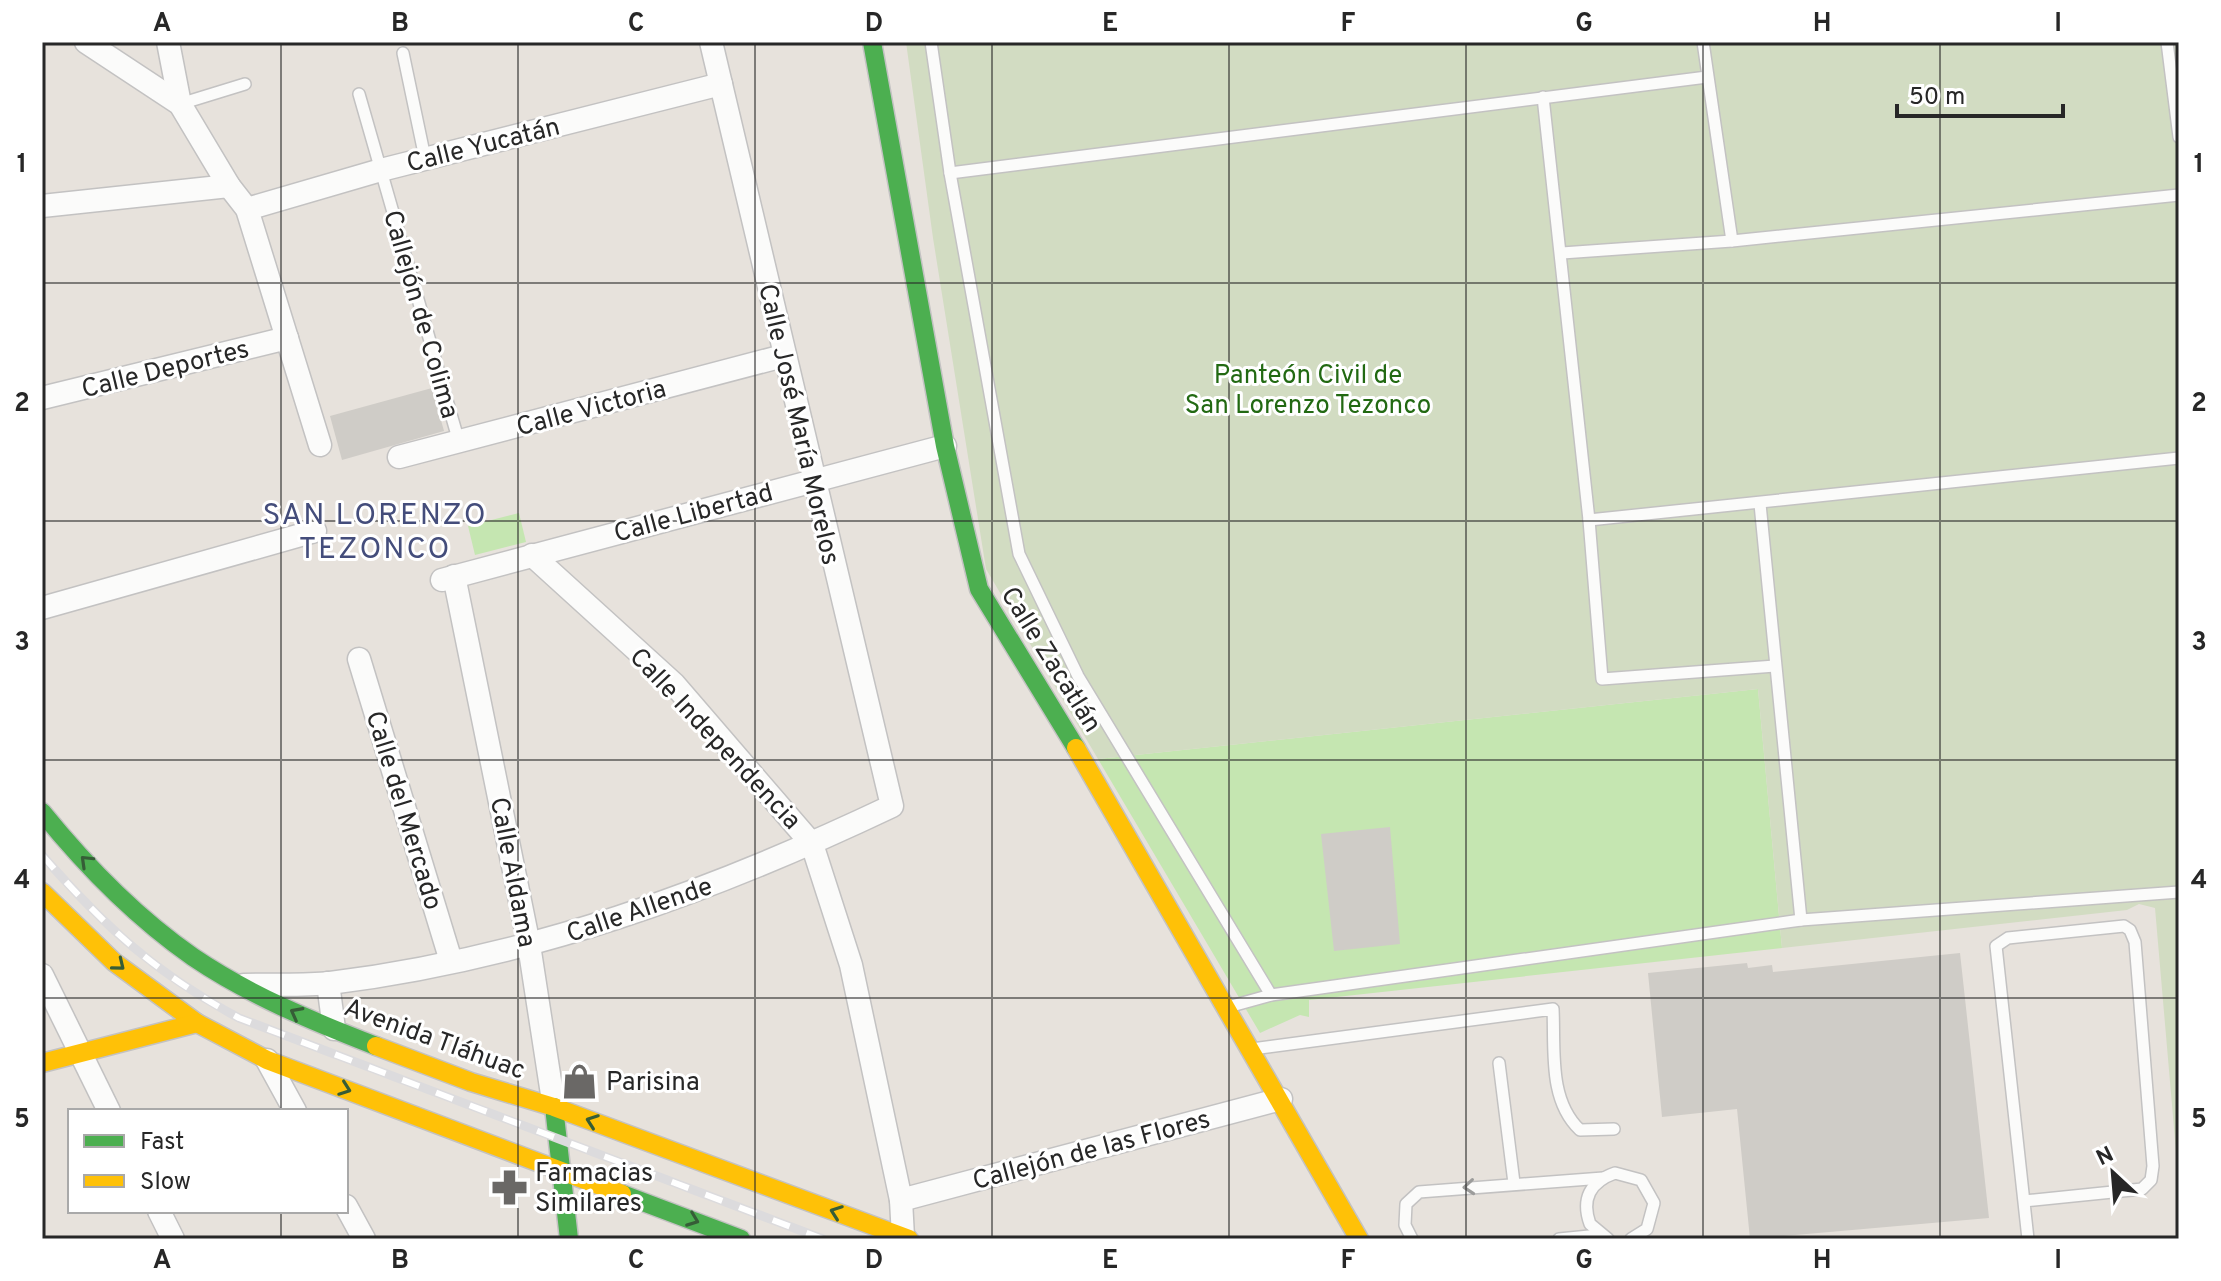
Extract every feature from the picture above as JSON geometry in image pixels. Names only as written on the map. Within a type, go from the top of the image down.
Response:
[{"type":"main road","name":"Calle Zacatlán","points":[[872,42],[945,446],[979,589],[1082,757],[1359,1239]]},
{"type":"main road","name":"Avenida Tláhuac","points":[[42,812],[69,845],[140,913],[194,957],[243,985],[334,1029],[471,1082],[554,1107],[906,1238]]},
{"type":"main road","points":[[42,892],[114,962],[197,1023],[267,1060],[741,1239]]},
{"type":"main road","points":[[42,1063],[197,1023]]},
{"type":"main road","name":"Calle Aldama","points":[[554,1107],[569,1239]]},
{"type":"street","points":[[86,42],[180,104]]},
{"type":"street","points":[[168,42],[180,104],[229,186],[247,209],[320,445]]},
{"type":"street","name":"Calle José María Morelos","points":[[711,42],[812,480],[892,806]]},
{"type":"street","name":"Calle Yucatán","points":[[247,209],[425,158],[721,84]]},
{"type":"street","points":[[42,206],[229,186]]},
{"type":"street","name":"Calle Deportes","points":[[42,398],[287,338]]},
{"type":"street","name":"Calle Victoria","points":[[399,457],[783,356]]},
{"type":"street","name":"Calle Libertad","points":[[448,578],[945,446]]},
{"type":"street","points":[[42,608],[315,531]]},
{"type":"street","name":"Calle Independencia","points":[[532,555],[674,684],[812,844],[851,965],[901,1200],[906,1238]]},
{"type":"street","name":"Calle Aldama","points":[[448,578],[529,945],[554,1107]]},
{"type":"street","name":"Calle del Mercado","points":[[359,659],[451,961]]},
{"type":"street","name":"Calle Allende","points":[[243,985],[328,983],[529,945],[656,908],[812,844],[892,806]]},
{"type":"street","points":[[42,975],[108,1109]]},
{"type":"street","points":[[328,983],[334,1029]]},
{"type":"street","points":[[267,1060],[294,1109]]},
{"type":"street","name":"Callejón de las Flores","points":[[901,1200],[1281,1099]]},
{"type":"street","points":[[348,1210],[364,1239]]},
{"type":"street","points":[[160,1213],[173,1239]]},
{"type":"lane","points":[[931,42],[950,173],[1019,554],[1078,676],[1271,995]]},
{"type":"lane","points":[[1703,42],[1732,241]]},
{"type":"lane","points":[[2167,42],[2179,137]]},
{"type":"lane","points":[[403,53],[425,158]]},
{"type":"lane","points":[[950,173],[1707,77]]},
{"type":"lane","points":[[180,104],[245,84]]},
{"type":"lane","name":"Callejón de Colima","points":[[359,94],[459,442]]},
{"type":"lane","points":[[1543,97],[1562,253],[1602,679],[1775,666]]},
{"type":"lane","points":[[1562,253],[1732,241],[2179,195]]},
{"type":"lane","points":[[1589,520],[2179,458]]},
{"type":"lane","points":[[1760,504],[1801,920]]},
{"type":"lane","points":[[1226,1007],[1271,995],[1801,920],[2179,892]]},
{"type":"lane","points":[[2024,1201],[2142,1189],[2151,1180],[2153,1166],[2135,942],[2130,930],[2124,926],[2008,938],[1996,946],[2028,1239]]},
{"type":"lane","points":[[1252,1049],[1553,1009],[1558,1097],[1567,1118],[1580,1130],[1614,1129]]},
{"type":"lane","points":[[1499,1063],[1514,1183]]},
{"type":"lane","points":[[1412,1239],[1405,1225],[1406,1204],[1419,1192],[1629,1174],[1650,1190],[1653,1216],[1647,1229],[1631,1239]]},
{"type":"lane","points":[[1603,1178],[1586,1198],[1590,1224],[1603,1237]]},
{"type":"lane","points":[[1559,1239],[1603,1237]]},
{"type":"green space","name":"Panteón Civil de San Lorenzo Tezonco","points":[[906,42],[2179,42],[2179,1186],[2155,908],[2139,904],[2127,910],[1782,948],[1758,689],[1098,759],[986,569],[933,238]]},
{"type":"green space","points":[[519,513],[526,542],[475,555],[468,526]]},
{"type":"green space","points":[[1758,689],[1782,948],[1309,1000],[1309,1017],[1300,1015],[1260,1033],[1098,759]]},
{"type":"building","points":[[432,388],[444,431],[342,460],[330,416]]},
{"type":"building","points":[[1390,827],[1400,944],[1334,951],[1321,834]]},
{"type":"building","points":[[1960,953],[1989,1218],[1750,1239],[1737,1109],[1662,1117],[1648,973],[1747,963],[1748,968],[1772,965],[1773,972]]},
{"type":"railway","points":[[42,855],[88,905],[133,947],[182,984],[239,1018],[823,1239]]},
{"type":"traffic: fast","points":[[872,42],[945,446],[979,589],[1076,748]]},
{"type":"traffic: fast","points":[[42,812],[113,890],[193,957],[259,996],[376,1046]]},
{"type":"traffic: fast","points":[[554,1107],[569,1239]]},
{"type":"traffic: fast","points":[[622,1194],[741,1239]]},
{"type":"traffic: slow","points":[[1076,748],[1359,1239]]},
{"type":"traffic: slow","points":[[42,892],[114,962],[197,1023],[267,1060],[622,1194]]},
{"type":"traffic: slow","points":[[42,1063],[197,1023]]},
{"type":"traffic: slow","points":[[376,1046],[471,1082],[554,1107],[909,1239]]},
{"type":"place","name":"Parisina","points":[[580,1081]]},
{"type":"place","name":"Farmacias Similares","points":[[509,1187]]},
{"type":"district","name":"SAN LORENZO TEZONCO","points":[[375,531]]}]
